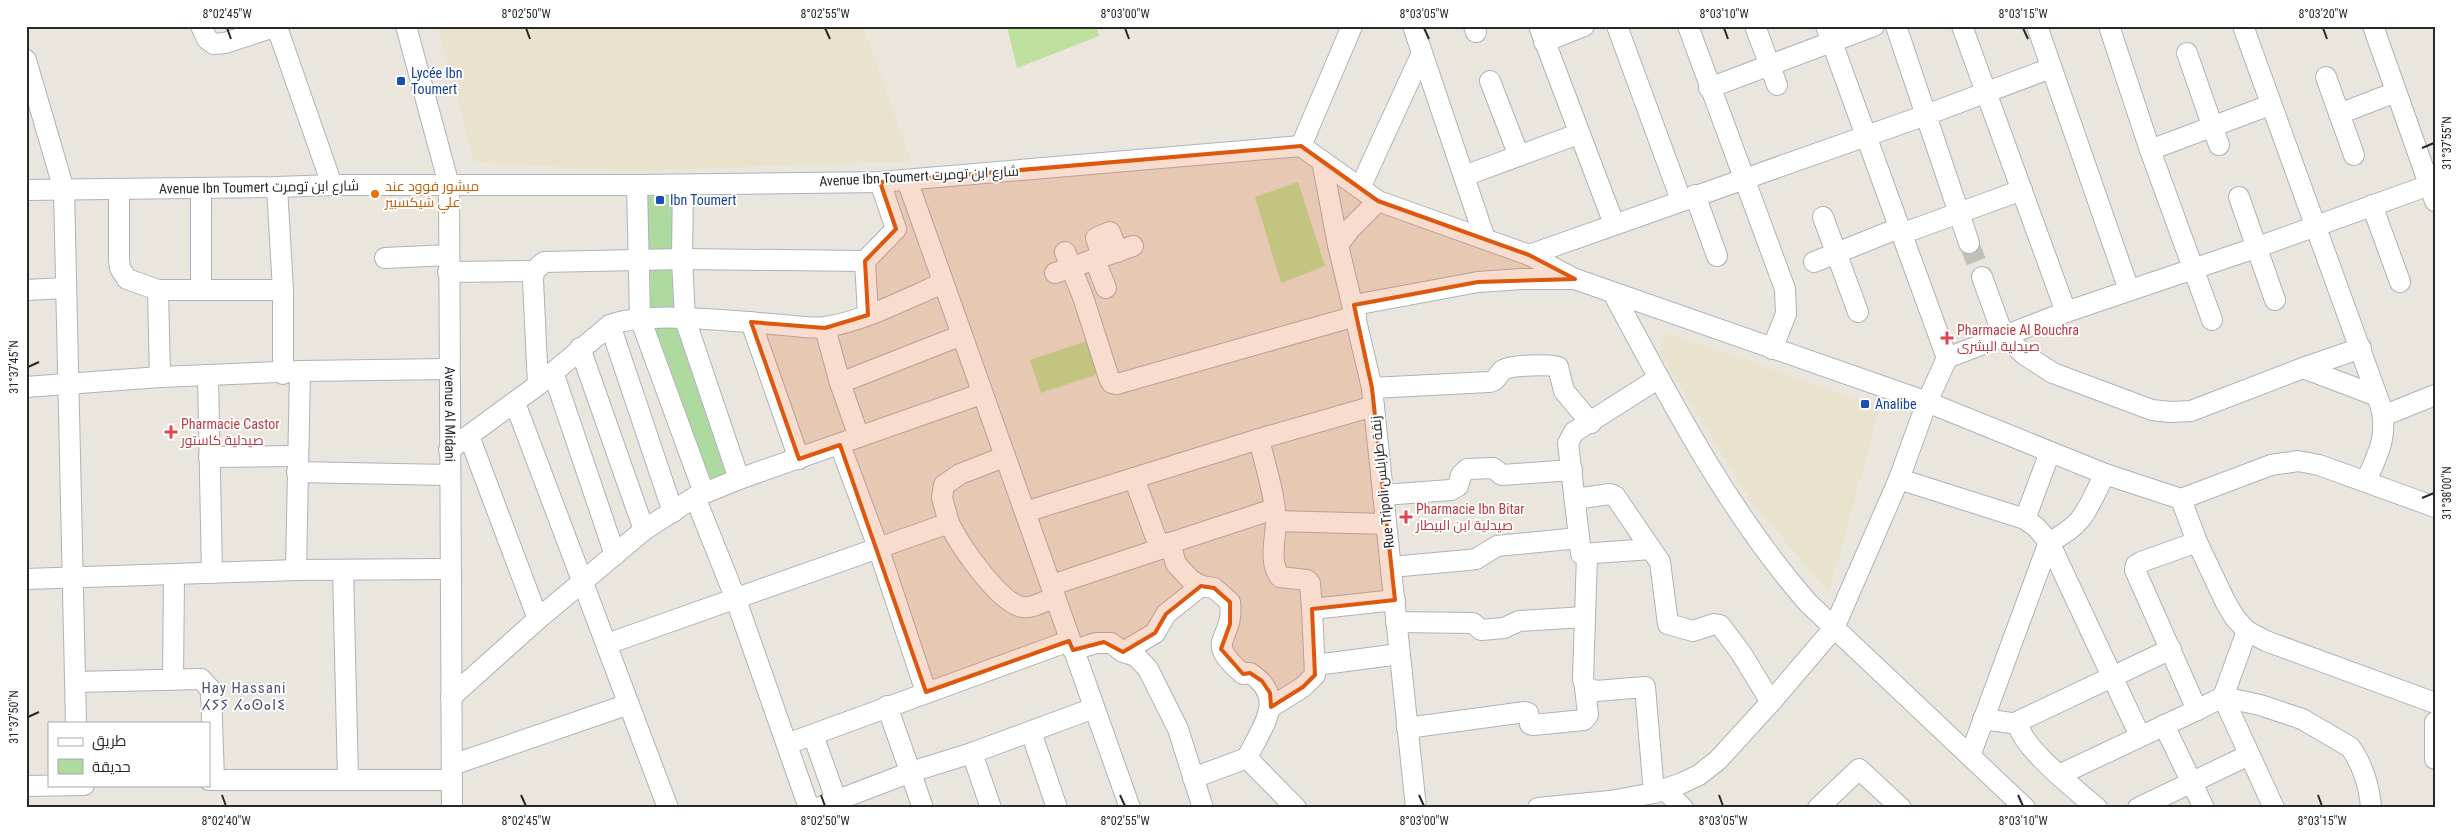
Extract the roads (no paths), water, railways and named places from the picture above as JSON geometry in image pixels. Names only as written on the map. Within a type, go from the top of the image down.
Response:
[{"type":"street","points":[[201,26],[207,39],[214,44],[271,28],[279,32],[332,185]]},
{"type":"street","name":"Avenue Al Midani","points":[[406,26],[449,185],[449,568],[452,808]]},
{"type":"street","points":[[1352,26],[1301,146],[1378,201],[1529,255],[1575,280],[1927,402],[2105,474],[2181,499],[2271,465],[2290,462],[2319,465],[2435,507]]},
{"type":"street","points":[[1414,26],[1485,239]]},
{"type":"street","points":[[1584,26],[1541,34],[1614,224]]},
{"type":"street","points":[[1617,26],[1688,198],[1716,256]]},
{"type":"street","points":[[1688,26],[1786,296],[1786,314],[1772,349]]},
{"type":"street","points":[[1754,26],[1773,76]]},
{"type":"street","points":[[1709,88],[1773,76],[1829,34],[1874,26]]},
{"type":"street","points":[[1896,26],[1969,243]]},
{"type":"street","points":[[1962,26],[2066,312]]},
{"type":"street","points":[[2037,26],[2129,290]]},
{"type":"street","points":[[2109,26],[2150,150],[2212,320]]},
{"type":"street","points":[[1946,358],[2066,312],[2258,247],[2372,205],[2433,190],[2373,26]]},
{"type":"street","points":[[2245,27],[2270,105],[2361,348],[2383,416],[2385,429],[2382,443],[2366,481]]},
{"type":"street","points":[[1538,808],[1611,804],[1660,791],[1699,774],[1718,760],[1771,702],[1834,628],[1899,479],[1927,402],[1946,358],[1829,34]]},
{"type":"street","points":[[1360,188],[1422,53]]},
{"type":"street","points":[[2187,53],[2219,145]]},
{"type":"street","points":[[26,60],[64,190],[70,385],[76,722]]},
{"type":"street","points":[[1529,255],[2051,68]]},
{"type":"street","points":[[2326,76],[2354,155]]},
{"type":"street","points":[[1490,81],[1519,156]]},
{"type":"street","points":[[2339,114],[2396,92]]},
{"type":"street","points":[[2150,150],[2270,105]]},
{"type":"street","points":[[1464,176],[1578,134]]},
{"type":"street","name":"Avenue Ibn Toumert شارع ابن تومرت","points":[[26,190],[332,185],[683,185],[880,182],[1301,146]]},
{"type":"street","name":"Rue Tripoli زنقة طرابلس","points":[[1322,161],[1338,245],[1355,311],[1373,397],[1416,808]]},
{"type":"street","points":[[907,180],[981,394],[1130,808]]},
{"type":"street","points":[[868,315],[865,261],[896,228],[880,182]]},
{"type":"street","points":[[637,185],[640,318],[699,495],[809,808]]},
{"type":"street","points":[[683,185],[682,259],[685,319],[739,479]]},
{"type":"street","points":[[277,187],[297,464],[296,570]]},
{"type":"street","points":[[201,188],[201,290]]},
{"type":"street","points":[[119,189],[120,268],[126,279],[158,290],[283,290]]},
{"type":"street","points":[[1814,262],[1900,231],[1958,214],[2022,190]]},
{"type":"street","points":[[2239,197],[2275,300]]},
{"type":"street","points":[[1338,245],[1351,228],[1378,201]]},
{"type":"street","points":[[2372,205],[2400,282]]},
{"type":"street","points":[[1823,217],[1858,312]]},
{"type":"street","points":[[1106,288],[1112,254],[1064,264],[1109,378],[1112,383],[1117,384],[1355,311],[1478,282],[1521,279],[1575,280]]},
{"type":"street","points":[[385,258],[534,271]]},
{"type":"street","points":[[538,385],[534,271],[537,265],[544,262],[638,259],[865,261]]},
{"type":"street","points":[[1982,277],[2003,335],[2025,355],[2053,373],[2152,410],[2191,411],[2361,348]]},
{"type":"street","points":[[449,450],[538,385],[580,348],[610,326],[621,321],[640,318],[685,319],[825,328],[868,315],[943,283]]},
{"type":"street","points":[[26,290],[66,288]]},
{"type":"street","points":[[158,290],[160,377]]},
{"type":"street","points":[[1613,293],[1659,378],[1727,496],[1751,533],[1808,603],[2025,808]]},
{"type":"street","points":[[751,322],[799,459]]},
{"type":"street","points":[[610,326],[673,512]]},
{"type":"street","points":[[825,328],[840,383],[860,438]]},
{"type":"street","points":[[840,383],[962,335]]},
{"type":"street","points":[[580,348],[644,530]]},
{"type":"street","points":[[1025,512],[1259,439],[1373,397],[1494,382],[1507,369],[1550,364],[1558,367],[1564,391],[1591,423]]},
{"type":"street","points":[[2303,368],[2377,396]]},
{"type":"street","points":[[26,387],[160,377],[449,369]]},
{"type":"street","points":[[553,372],[615,555]]},
{"type":"street","points":[[208,376],[212,572]]},
{"type":"street","points":[[1407,728],[1525,712],[1528,714],[1530,724],[1533,725],[1584,720],[1588,715],[1583,679],[1585,617],[1583,546],[1568,443],[1570,438],[1591,423],[1659,378]]},
{"type":"street","points":[[451,697],[644,530],[699,495],[739,479],[981,394]]},
{"type":"street","points":[[2383,416],[2435,395]]},
{"type":"street","points":[[515,402],[629,704],[662,806]]},
{"type":"street","points":[[469,436],[538,620]]},
{"type":"street","points":[[1259,439],[1275,515],[1274,561],[1278,574],[1283,578],[1307,580],[1310,583],[1316,665],[1315,675],[1311,680],[1271,707]]},
{"type":"street","points":[[840,445],[878,547],[926,692]]},
{"type":"street","points":[[2025,519],[2050,452]]},
{"type":"street","points":[[209,457],[449,475]]},
{"type":"street","points":[[1004,457],[960,474],[944,485],[942,498],[949,523],[956,538],[980,571],[1013,603],[1026,607],[1053,591],[1165,546],[1275,515],[1386,524]]},
{"type":"street","points":[[1383,495],[1451,490],[1458,486],[1462,475],[1467,469],[1493,468],[1502,475],[1572,470]]},
{"type":"street","points":[[1970,756],[2049,542],[2069,532],[2081,519],[2105,474]]},
{"type":"street","points":[[1134,478],[1165,546],[1176,564],[1191,580],[1201,586],[1214,588],[1230,602],[1230,624],[1222,639],[1221,649],[1231,663],[1243,674],[1250,673],[1262,681],[1270,693],[1271,707],[1247,758],[1193,778]]},
{"type":"street","points":[[1899,479],[2025,519],[2036,527],[2049,542],[2140,736]]},
{"type":"street","points":[[1575,498],[1613,495],[1661,566],[1668,624],[1693,631],[1714,624],[1720,625],[1741,653],[1771,702]]},
{"type":"street","points":[[2181,499],[2196,542],[2226,603],[2235,618],[2248,631],[2266,641],[2435,703]]},
{"type":"street","points":[[607,644],[735,597],[949,523]]},
{"type":"street","points":[[2196,542],[2141,562],[2135,570],[2197,710]]},
{"type":"street","points":[[1391,567],[1476,559],[1497,546],[1583,546],[1651,549]]},
{"type":"street","points":[[26,579],[174,576],[212,572],[449,568]]},
{"type":"street","points":[[343,570],[348,779]]},
{"type":"street","points":[[173,679],[174,576]]},
{"type":"street","points":[[1122,652],[1156,633],[1166,614],[1201,586]]},
{"type":"street","points":[[1312,609],[1395,600]]},
{"type":"street","points":[[1396,622],[1473,624],[1481,630],[1504,628],[1519,621],[1585,617]]},
{"type":"street","points":[[2248,631],[2223,698],[2274,808]]},
{"type":"street","points":[[787,744],[926,692],[1071,645],[1111,643],[1122,652],[1136,656],[1155,680],[1171,719],[1178,729],[1203,808]]},
{"type":"street","points":[[2018,724],[2019,721],[2171,649]]},
{"type":"street","points":[[1316,665],[1399,654]]},
{"type":"street","points":[[76,682],[201,679],[211,690],[211,780],[348,779],[452,772],[629,704]]},
{"type":"street","points":[[1585,687],[1596,691],[1645,687],[1660,791],[1683,808]]},
{"type":"street","points":[[2059,774],[2223,698],[2260,705],[2288,714],[2350,747],[2368,787],[2366,805]]},
{"type":"street","points":[[887,706],[923,808]]},
{"type":"street","points":[[817,808],[838,804],[911,772],[972,753],[1094,708]]},
{"type":"street","points":[[1983,719],[2018,724]]},
{"type":"street","points":[[2435,722],[2435,759]]},
{"type":"street","points":[[2018,724],[2021,736],[2030,747],[2096,808]]},
{"type":"street","points":[[2164,725],[2204,808]]},
{"type":"street","points":[[1031,732],[1057,808]]},
{"type":"street","points":[[813,735],[838,804]]},
{"type":"street","points":[[972,753],[991,808]]},
{"type":"street","points":[[2138,808],[2249,755]]},
{"type":"street","points":[[1247,758],[1296,808]]},
{"type":"street","points":[[1818,808],[1859,769],[1901,808]]},
{"type":"street","points":[[26,786],[48,786]]},
{"type":"tunnel","points":[[1969,243],[1982,277]]},
{"type":"place","name":"Lycée Ibn Toumert","points":[[401,81]]},
{"type":"place","name":"مبشور فوود عند علي شيكسبير","points":[[375,194]]},
{"type":"place","name":"Ibn Toumert","points":[[660,200]]},
{"type":"place","name":"Pharmacie Al Bouchra صيدلية البشرى","points":[[1947,338]]},
{"type":"place","name":"Analibe","points":[[1865,404]]},
{"type":"place","name":"Pharmacie Castor صيدلية كاستور","points":[[171,432]]},
{"type":"place","name":"Pharmacie Ibn Bitar صيدلية ابن البيطار","points":[[1406,517]]},
{"type":"district","name":"Hay Hassani ⵃⵢⵢ ⵃⴰⵙⴰⵏⵉ","points":[[244,696]]}]
